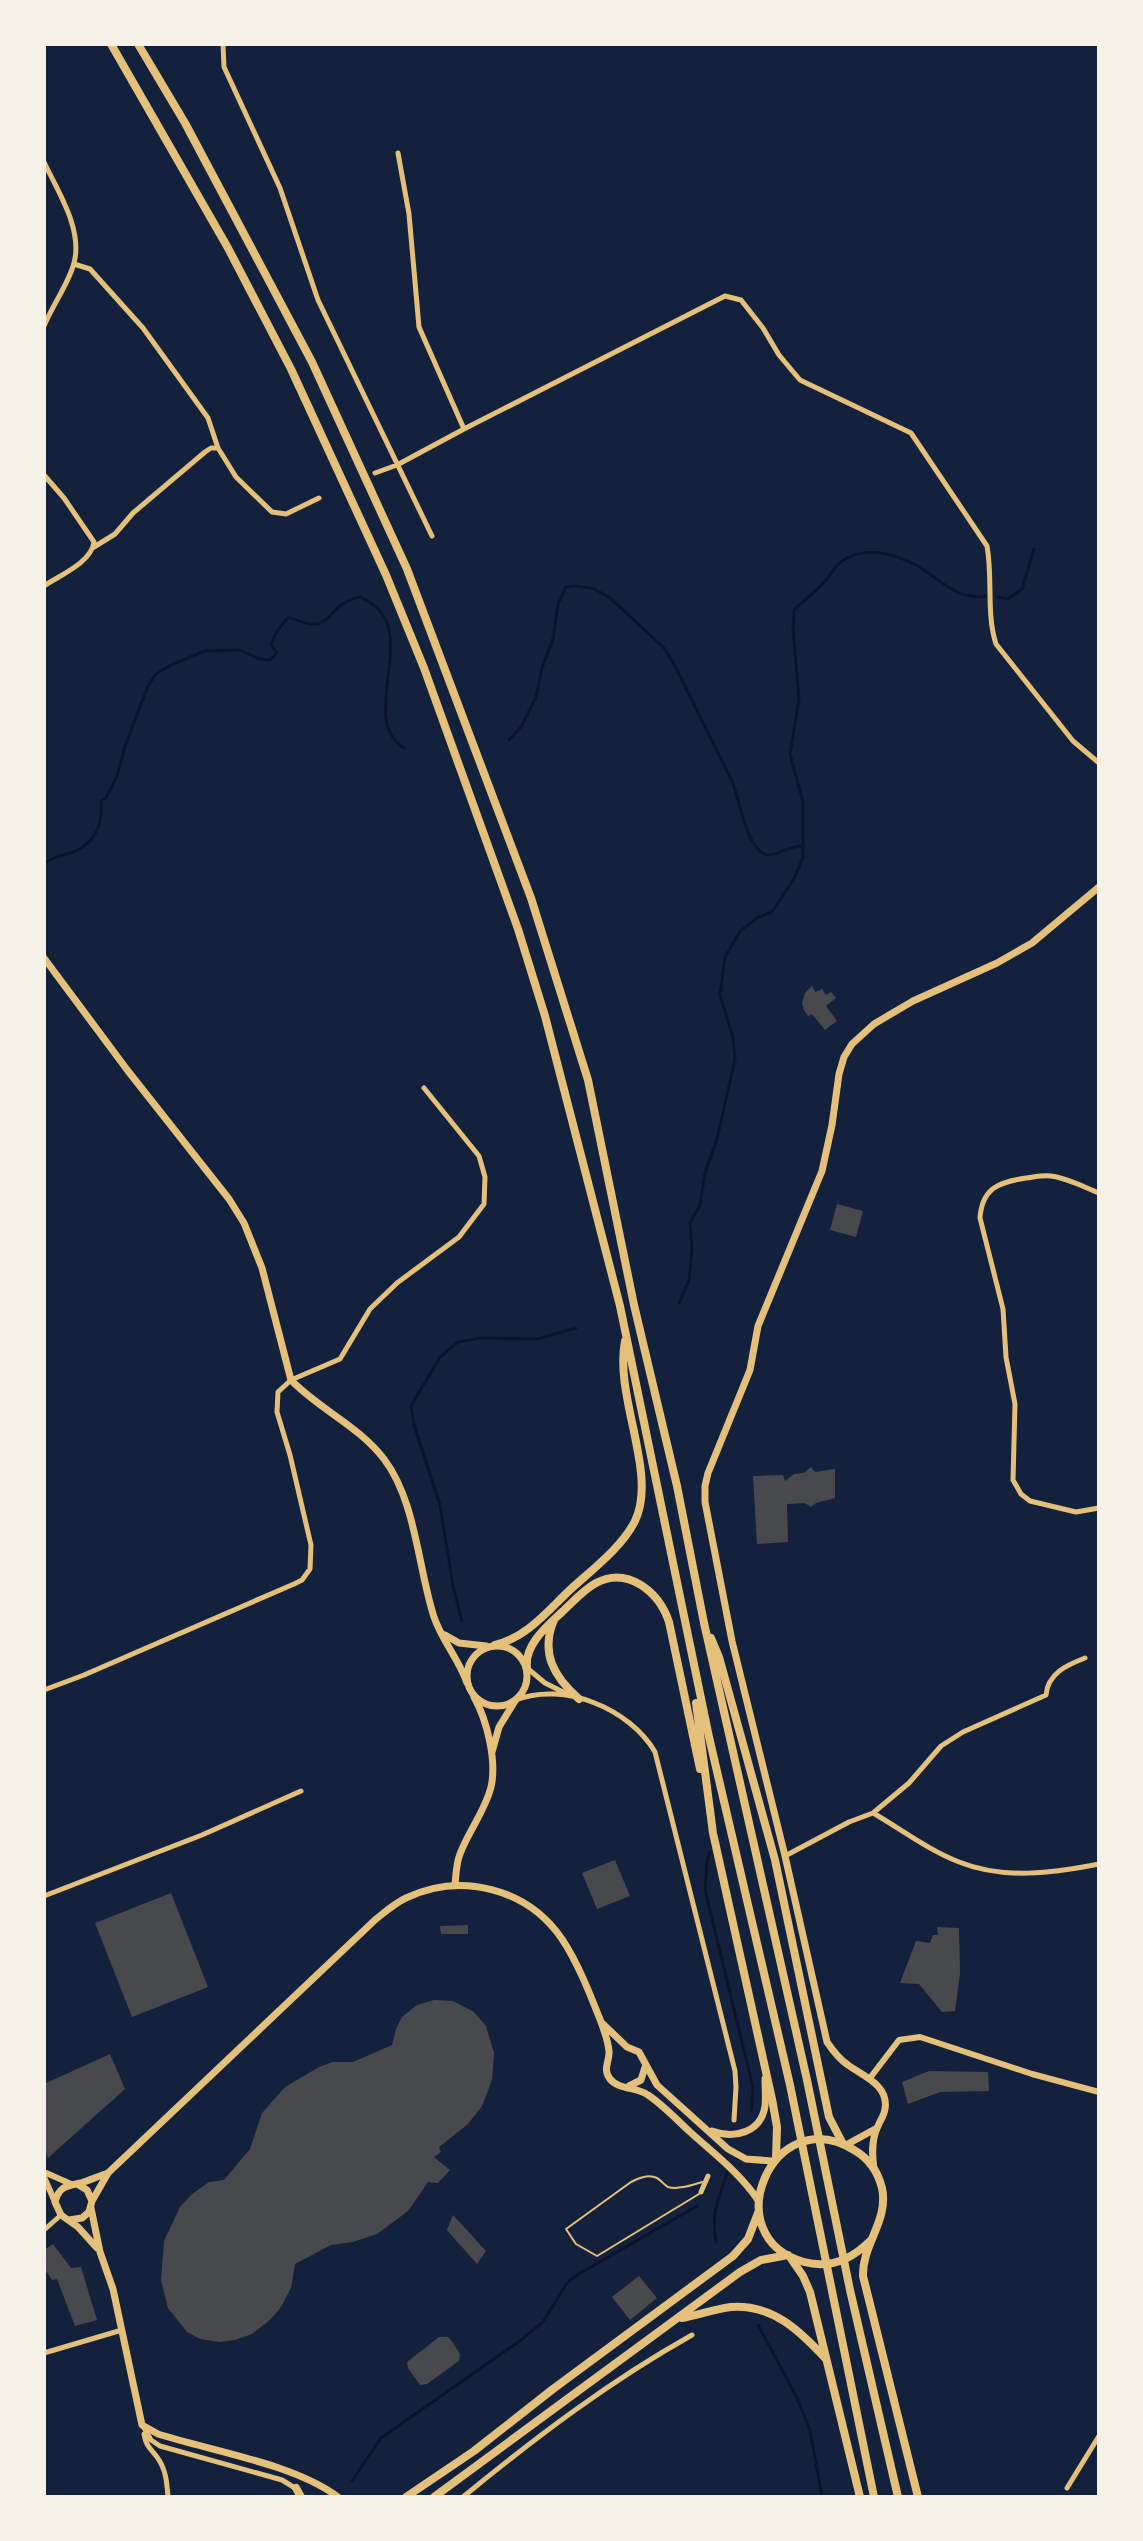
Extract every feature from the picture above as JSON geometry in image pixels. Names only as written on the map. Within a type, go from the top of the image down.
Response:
[{"type":"highway","points":[[111,44],[228,248],[291,369],[386,575],[424,668],[518,929],[545,1016],[626,1336],[689,1646],[790,2085],[874,2497]]},
{"type":"highway","points":[[138,44],[185,123],[312,362],[407,569],[531,898],[588,1080],[704,1623],[898,2497]]},
{"type":"highway","points":[[494,1646],[529,1629],[607,1555],[634,1522],[642,1487],[623,1382],[626,1336]]},
{"type":"highway","points":[[527,1668],[534,1643],[557,1616],[588,1588],[607,1580],[626,1580],[640,1584],[654,1594],[661,1604],[671,1629],[772,2099],[777,2127],[774,2160]]},
{"type":"highway","points":[[557,1616],[549,1639],[550,1661],[562,1684],[579,1699]]},
{"type":"highway","points":[[704,1623],[719,1657],[756,1787],[775,1860],[829,2117],[844,2144]]},
{"type":"highway","points":[[689,1646],[713,1833]]},
{"type":"highway","points":[[860,2497],[807,2284],[789,2256],[773,2243],[759,2213],[758,2200],[763,2177],[774,2160],[796,2144],[813,2140],[844,2144],[860,2154],[874,2170],[882,2190],[882,2217],[864,2256],[863,2276],[918,2497]]},
{"type":"highway","points":[[406,2497],[474,2451],[733,2256],[748,2239],[759,2213]]},
{"type":"highway","points":[[434,2497],[750,2266],[761,2260],[789,2256],[810,2264],[837,2263],[854,2255],[870,2241]]},
{"type":"highway","points":[[678,2319],[731,2307],[771,2313],[801,2333],[828,2361]]},
{"type":"highway","points":[[296,2488],[301,2497]]},
{"type":"main road","points":[[874,2170],[872,2150],[885,2101],[880,2088],[870,2078],[847,2065],[827,2042],[732,1641],[707,1512],[705,1486],[747,1379],[758,1326],[822,1171],[839,1074],[852,1044],[874,1024],[913,1001],[997,963],[1032,943],[1099,887]]},
{"type":"main road","points":[[44,958],[229,1199],[244,1223],[262,1268],[291,1380],[361,1434],[396,1476],[438,1628],[456,1658],[486,1725],[491,1758],[491,1787],[459,1855],[455,1885]]},
{"type":"main road","points":[[438,1628],[446,1637],[459,1643],[515,1651],[524,1660],[527,1682],[499,1727],[491,1758]]},
{"type":"main road","points":[[467,1683],[467,1672],[473,1658],[485,1648],[494,1646]]},
{"type":"main road","points":[[474,1697],[494,1706],[516,1700]]},
{"type":"main road","points":[[65,2217],[82,2218],[108,2173],[384,1912],[420,1892],[455,1885],[477,1885],[501,1892],[541,1915],[562,1939],[601,2022],[609,2055],[606,2064],[609,2078],[620,2086],[629,2086],[649,2095],[739,2176],[758,2200]]},
{"type":"main road","points":[[601,2022],[627,2047],[644,2058],[641,2080],[629,2086]]},
{"type":"main road","points":[[609,2055],[627,2047]]},
{"type":"main road","points":[[645,2067],[657,2085],[735,2155],[746,2159],[774,2160]]},
{"type":"main road","points":[[706,2129],[723,2135],[736,2135],[752,2128],[765,2109],[765,2076]]},
{"type":"main road","points":[[844,2144],[877,2128]]},
{"type":"main road","points":[[100,2252],[65,2217],[55,2202],[58,2192],[108,2173]]},
{"type":"main road","points":[[74,2184],[87,2190],[91,2204],[142,2425],[158,2434],[283,2470],[321,2485],[338,2497]]},
{"type":"street","points":[[223,44],[224,67],[280,188],[318,300],[432,536]]},
{"type":"street","points":[[398,153],[409,214],[419,327],[464,429]]},
{"type":"street","points":[[44,162],[73,226],[76,244],[74,264],[44,326]]},
{"type":"street","points":[[74,264],[90,269],[143,328],[208,418],[218,448],[236,477],[272,512],[286,514],[319,498]]},
{"type":"street","points":[[375,473],[397,465],[725,296],[741,300],[800,380],[911,433],[987,546],[991,564],[991,627],[996,644],[1073,741],[1099,763]]},
{"type":"street","points":[[44,586],[115,534],[144,503],[205,452],[218,448]]},
{"type":"street","points":[[44,475],[90,533],[94,547]]},
{"type":"street","points":[[44,1690],[294,1584],[307,1575],[311,1545],[277,1412],[278,1392],[291,1380],[340,1359],[370,1309],[397,1283],[459,1237],[484,1204],[485,1177],[479,1156],[424,1088]]},
{"type":"street","points":[[1099,1193],[1050,1176],[1007,1180],[996,1185],[987,1195],[981,1205],[980,1218],[1003,1309],[1006,1357],[1015,1404],[1013,1480],[1021,1494],[1030,1501],[1076,1512],[1099,1508]]},
{"type":"street","points":[[785,1856],[849,1822],[873,1813],[909,1783],[941,1746],[963,1732],[1046,1695],[1047,1686],[1061,1668],[1085,1658]]},
{"type":"street","points":[[527,1668],[557,1690],[616,1712],[647,1737],[655,1752],[735,2071],[734,2120]]},
{"type":"street","points":[[516,1700],[544,1694],[579,1699]]},
{"type":"street","points":[[44,1896],[202,1835],[301,1791]]},
{"type":"street","points":[[873,1813],[936,1851],[977,1868],[1033,1874],[1099,1864]]},
{"type":"street","points":[[870,2078],[899,2040],[920,2037],[1032,2074],[1099,2092]]},
{"type":"street","points":[[44,2174],[74,2184]]},
{"type":"street","points":[[44,2174],[55,2202]]},
{"type":"street","points":[[701,2192],[708,2176]]},
{"type":"street","points":[[44,2230],[65,2217]]},
{"type":"street","points":[[44,2353],[122,2330]]},
{"type":"street","points":[[463,2497],[509,2459],[624,2375],[692,2335]]},
{"type":"street","points":[[142,2425],[151,2440],[160,2446],[282,2480],[296,2488]]},
{"type":"street","points":[[142,2425],[146,2446],[158,2457],[165,2471],[168,2497]]},
{"type":"street","points":[[1067,2488],[1099,2436]]},
{"type":"lane","points":[[701,2192],[597,2256],[576,2244],[566,2229],[640,2178],[657,2178],[668,2187],[703,2182]]},
{"type":"building","points":[[812,986],[815,992],[822,989],[826,995],[831,992],[836,998],[826,1006],[837,1021],[825,1030],[812,1014],[808,1016],[804,1010],[802,1003],[805,993]]},
{"type":"building","points":[[837,1204],[863,1211],[856,1237],[830,1230]]},
{"type":"building","points":[[811,1467],[815,1472],[835,1469],[835,1498],[811,1507],[805,1503],[787,1504],[788,1542],[757,1544],[753,1476],[783,1475],[785,1481]]},
{"type":"building","points":[[615,1860],[630,1896],[597,1909],[582,1873]]},
{"type":"building","points":[[171,1893],[208,1987],[132,2017],[95,1923]]},
{"type":"building","points":[[468,1925],[468,1934],[441,1934],[440,1926]]},
{"type":"building","points":[[937,1927],[959,1928],[960,1974],[955,2011],[942,2012],[919,1984],[900,1983],[916,1941],[930,1943],[933,1935],[938,1935]]},
{"type":"building","points":[[434,2000],[453,2001],[474,2012],[486,2026],[494,2053],[492,2080],[482,2106],[468,2124],[439,2147],[441,2152],[434,2157],[450,2170],[438,2183],[428,2182],[408,2211],[377,2234],[331,2245],[295,2264],[291,2288],[281,2307],[252,2334],[220,2342],[200,2339],[187,2332],[168,2308],[161,2280],[164,2241],[180,2207],[209,2182],[224,2180],[250,2149],[262,2113],[285,2087],[319,2067],[333,2062],[353,2062],[392,2045],[402,2017],[417,2005]]},
{"type":"building","points":[[110,2054],[125,2089],[48,2158],[44,2148],[44,2084]]},
{"type":"building","points":[[929,2071],[988,2072],[989,2091],[940,2092],[908,2104],[902,2082]]},
{"type":"building","points":[[453,2215],[486,2251],[477,2264],[447,2230]]},
{"type":"building","points":[[53,2244],[71,2268],[81,2267],[97,2320],[75,2326],[57,2279],[52,2280],[44,2268],[44,2250]]},
{"type":"building","points":[[639,2276],[657,2298],[630,2320],[612,2297]]},
{"type":"building","points":[[439,2337],[451,2340],[460,2354],[459,2361],[427,2384],[420,2385],[407,2362]]},
{"type":"waterway","points":[[998,597],[1008,599],[1022,589],[1034,549]]},
{"type":"waterway","points":[[679,1303],[689,1280],[692,1248],[690,1223],[700,1205],[705,1173],[717,1139],[735,1059],[733,1038],[720,995],[725,957],[740,931],[757,918],[772,912],[795,877],[803,857],[803,802],[790,754],[799,699],[794,610],[842,561],[868,552],[905,560],[956,592],[975,597],[986,596]]},
{"type":"waterway","points":[[509,740],[521,727],[536,697],[553,639],[558,604],[566,587],[592,588],[609,597],[664,648],[732,781],[749,834],[760,852],[775,854],[804,846]]},
{"type":"waterway","points":[[44,864],[76,851],[95,834],[101,801],[106,798],[117,776],[125,746],[148,686],[156,674],[205,651],[240,650],[259,659],[270,660],[277,653],[271,644],[289,617],[315,624],[328,618],[347,601],[360,597],[379,610],[389,628],[391,649],[386,715],[391,733],[404,748]]},
{"type":"waterway","points":[[462,1621],[440,1505],[414,1425],[411,1406],[440,1357],[458,1342],[481,1338],[537,1339],[576,1328]]},
{"type":"waterway","points":[[710,1852],[705,1890],[753,2088],[751,2110]]},
{"type":"waterway","points":[[716,2242],[715,2214],[727,2173]]},
{"type":"waterway","points":[[352,2481],[381,2438],[543,2322],[567,2283],[577,2275],[697,2206]]},
{"type":"waterway","points":[[758,2325],[796,2396],[810,2430],[822,2497]]}]
